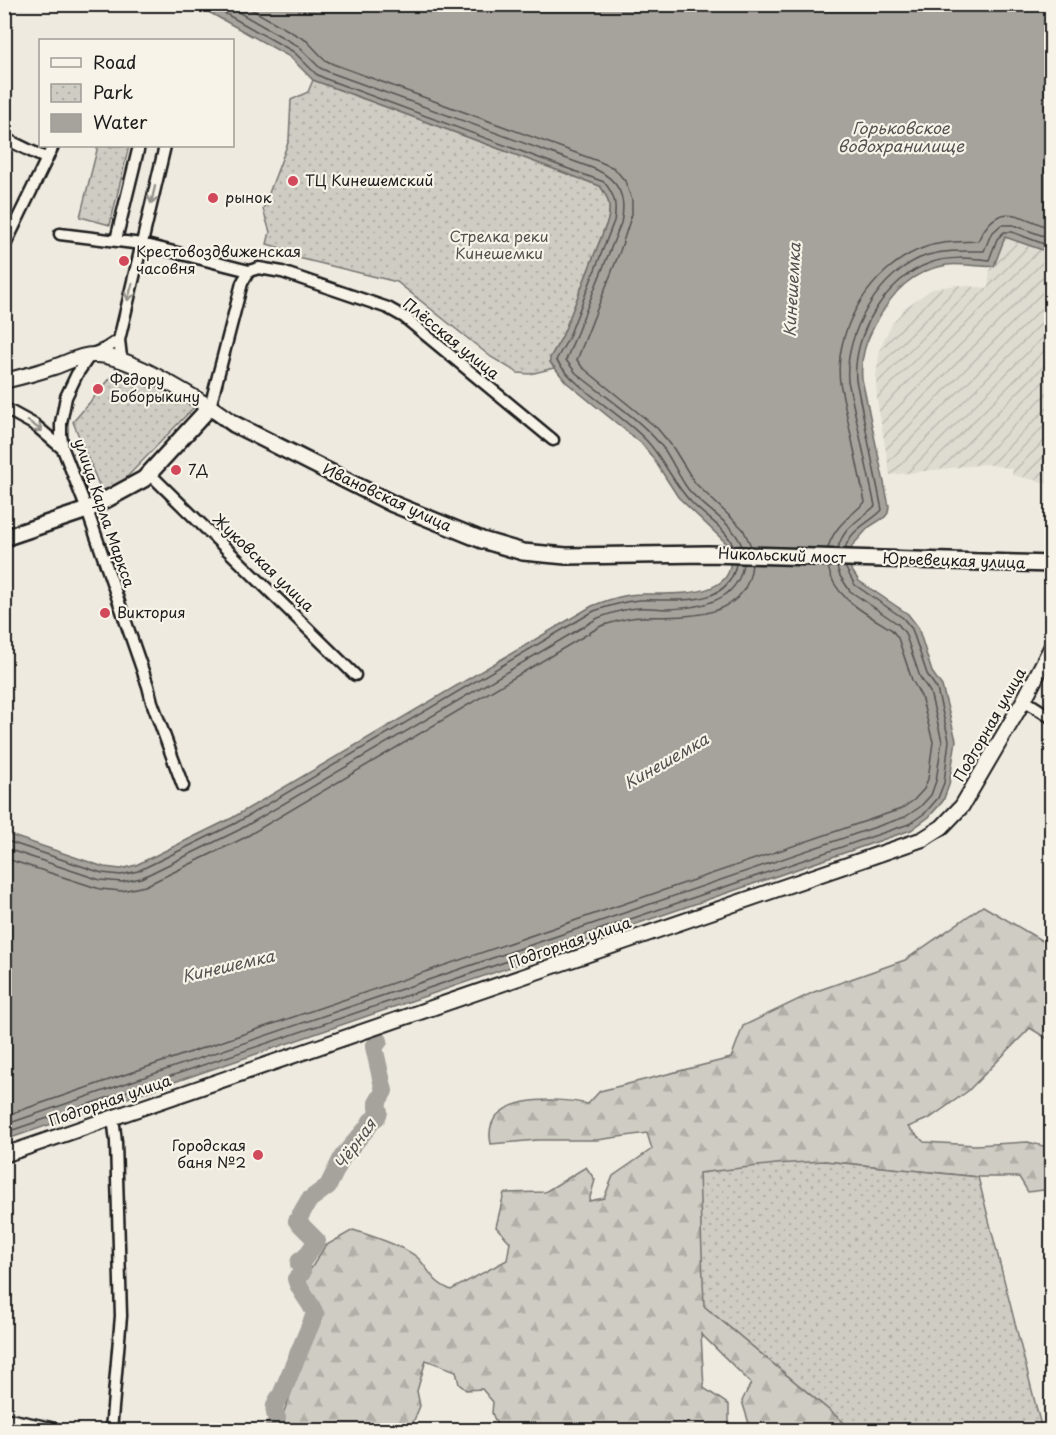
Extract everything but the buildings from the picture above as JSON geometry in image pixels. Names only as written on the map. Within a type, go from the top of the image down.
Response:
[{"type":"main road","points":[[4,538],[87,510],[144,479],[210,407]]},
{"type":"main road","name":"Ивановская улица","points":[[210,407],[234,424],[393,504],[508,549],[539,555],[566,556],[708,554]]},
{"type":"main road","name":"Никольский мост","points":[[708,554],[856,558]]},
{"type":"main road","name":"Юрьевецкая улица","points":[[856,558],[1052,564]]},
{"type":"street","points":[[4,138],[47,159]]},
{"type":"street","points":[[4,247],[53,147]]},
{"type":"street","points":[[116,240],[139,147]]},
{"type":"street","points":[[127,363],[122,360],[119,340],[165,147]]},
{"type":"street","name":"Плёсская улица","points":[[60,234],[142,244],[249,271],[259,268],[282,272],[388,308],[404,317],[553,440]]},
{"type":"street","points":[[210,407],[242,283],[249,271]]},
{"type":"street","points":[[4,381],[38,373],[90,355],[119,340]]},
{"type":"street","name":"Ивановская улица","points":[[90,355],[111,357],[127,363],[164,380],[210,407]]},
{"type":"street","name":"улица Карла Маркса","points":[[90,355],[77,374],[66,397],[61,423],[63,449],[87,510],[183,786]]},
{"type":"street","points":[[4,408],[35,425],[63,449]]},
{"type":"street","name":"Жуковская улица","points":[[149,473],[355,675]]},
{"type":"street","name":"Подгорная улица","points":[[4,1155],[923,839],[942,827],[962,807],[1024,700],[1052,646]]},
{"type":"street","points":[[1024,700],[1052,718]]},
{"type":"street","points":[[111,1431],[121,1316],[116,1142],[113,1117]]},
{"type":"street","points":[[4,1418],[60,1431]]},
{"type":"shaded area","points":[[1005,237],[1051,253],[1051,484],[1012,475],[1013,469],[986,464],[890,475],[877,400],[876,377],[884,339],[892,324],[906,307],[932,289],[957,285],[988,288],[990,267],[996,261]]},
{"type":"green space","name":"Стрелка реки Кинешемки","points":[[313,80],[600,186],[608,202],[608,220],[562,337],[552,354],[550,362],[554,368],[530,374],[518,373],[491,357],[397,282],[290,256],[291,251],[267,244],[270,232],[263,209],[289,140],[291,100],[308,92]]},
{"type":"green space","points":[[98,147],[129,147],[110,225],[80,217]]},
{"type":"green space","points":[[120,367],[195,406],[105,500],[73,422]]},
{"type":"green space","points":[[983,906],[1051,946],[1051,1041],[1030,1028],[968,1091],[930,1118],[908,1127],[924,1142],[975,1145],[1028,1142],[1051,1148],[1051,1189],[1028,1192],[1019,1177],[978,1177],[824,1161],[704,1306],[853,1430],[751,1430],[742,1401],[751,1383],[701,1334],[704,1388],[729,1405],[729,1430],[499,1430],[492,1413],[493,1402],[482,1389],[466,1390],[459,1384],[456,1371],[426,1360],[417,1391],[420,1406],[412,1425],[405,1430],[277,1430],[306,1353],[314,1324],[303,1305],[307,1275],[325,1246],[353,1230],[368,1235],[412,1254],[418,1258],[435,1280],[451,1290],[507,1260],[510,1242],[496,1227],[504,1193],[545,1192],[586,1167],[595,1180],[589,1201],[604,1198],[613,1176],[652,1149],[647,1133],[597,1140],[537,1140],[491,1144],[491,1127],[497,1115],[509,1107],[524,1102],[558,1100],[588,1104],[600,1091],[731,1058],[743,1026],[814,992],[905,960]]},
{"type":"green space","points":[[824,1161],[978,1177],[1042,1430],[853,1430],[704,1306],[699,1173]]},
{"type":"water","points":[[196,5],[1051,5],[1051,253],[1005,237],[994,266],[947,265],[914,277],[897,292],[883,310],[870,335],[863,356],[862,379],[889,506],[885,517],[869,527],[852,546],[851,569],[859,581],[908,614],[918,627],[932,672],[942,686],[956,740],[949,785],[943,801],[929,817],[911,830],[5,1140],[4,833],[104,867],[121,869],[136,865],[232,818],[592,606],[628,595],[688,593],[704,590],[718,584],[727,575],[730,562],[726,543],[678,497],[641,443],[566,382],[550,362],[608,220],[608,202],[600,186],[313,80],[290,57]]},
{"type":"waterway","name":"Чёрная","points":[[273,1430],[277,1418],[274,1409],[276,1403],[315,1314],[296,1279],[302,1273],[300,1260],[304,1259],[317,1241],[297,1221],[309,1200],[328,1186],[343,1156],[371,1121],[377,1117],[379,1112],[377,1103],[384,1091],[374,1047],[379,1041],[376,1036]]},
{"type":"place","name":"ТЦ Кинешемский","points":[[293,181]]},
{"type":"place","name":"рынок","points":[[213,198]]},
{"type":"place","name":"Крестовоздвиженская часовня","points":[[124,261]]},
{"type":"place","name":"Федору Боборыкину","points":[[98,389]]},
{"type":"place","name":"7Д","points":[[176,470]]},
{"type":"place","name":"Виктория","points":[[105,613]]},
{"type":"place","name":"Городская баня №2","points":[[258,1155]]},
{"type":"water label","name":"Горьковское водохранилище","points":[[901,137]]},
{"type":"water label","name":"Кинешемка","points":[[792,290]]},
{"type":"water label","name":"Кинешемка","points":[[666,761]]},
{"type":"water label","name":"Кинешемка","points":[[228,966]]}]
